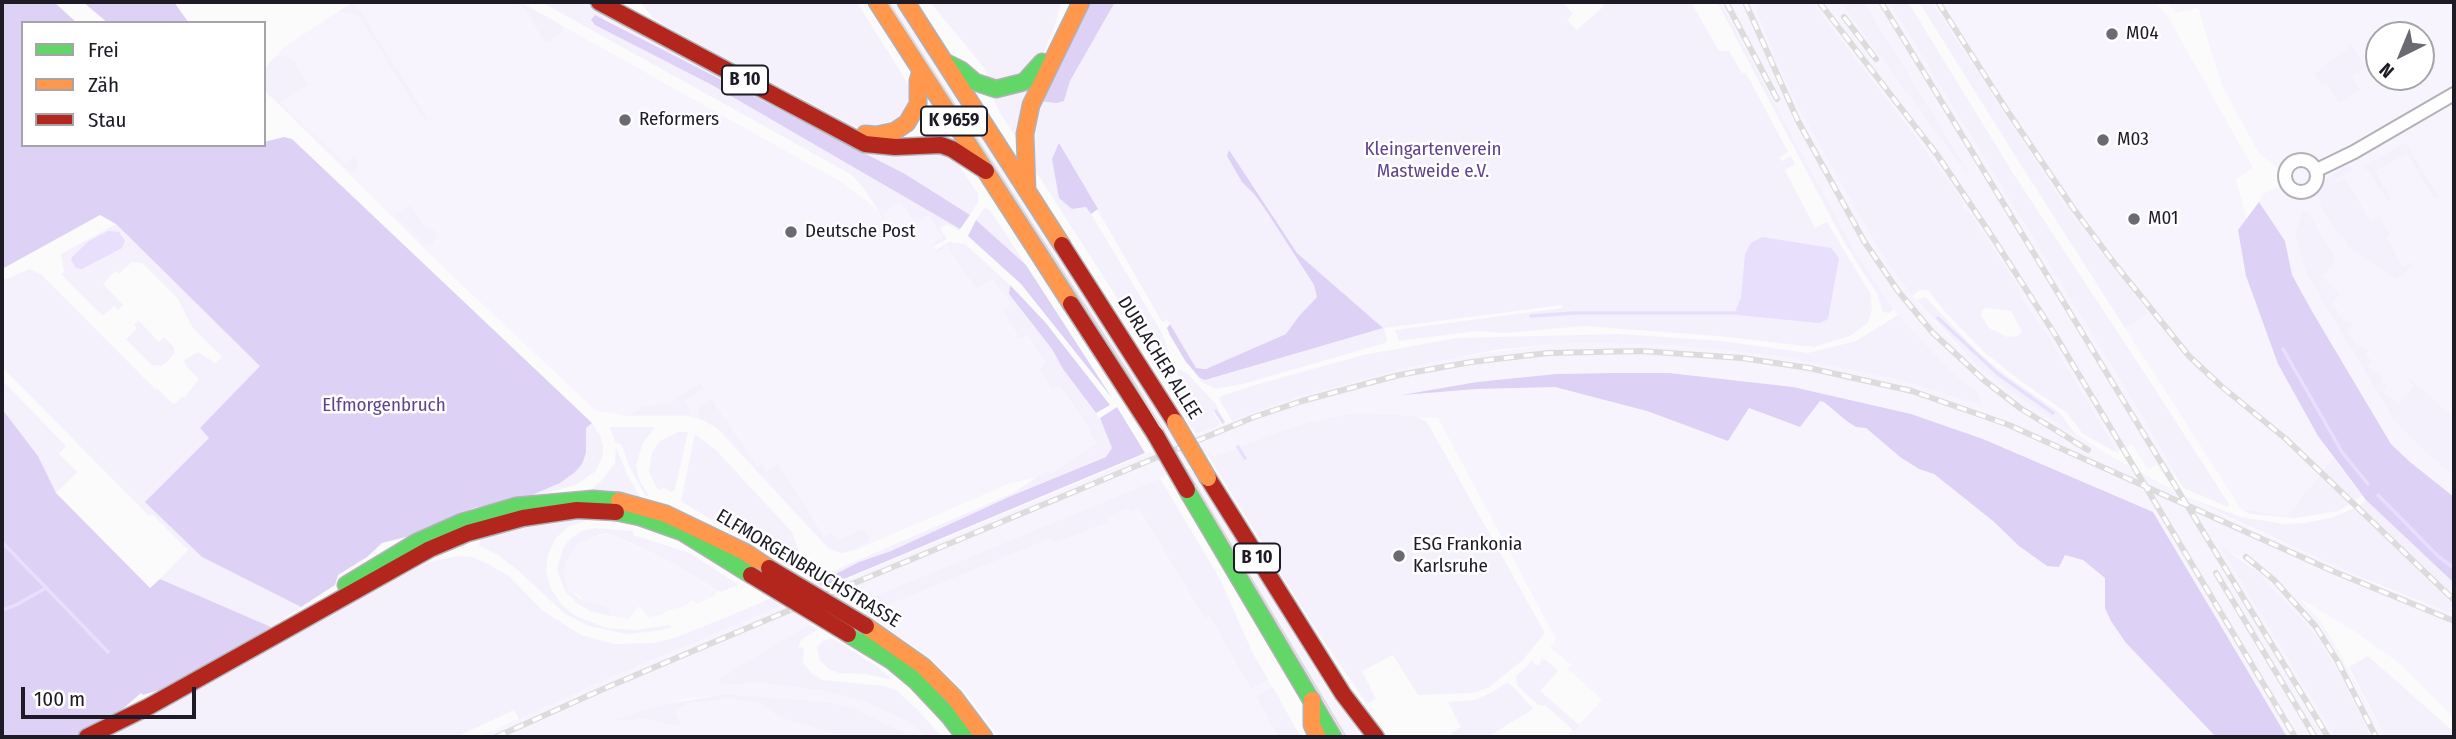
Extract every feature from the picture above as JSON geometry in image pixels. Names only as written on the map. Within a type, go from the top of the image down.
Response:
[{"type":"main road","name":"B 10","points":[[600,2],[865,144],[895,147],[941,145],[986,171]]},
{"type":"main road","points":[[633,2],[656,25],[849,128],[867,134],[895,131],[907,123],[918,104],[918,80],[921,71]]},
{"type":"main road","name":"K 9659","points":[[877,2],[1031,240]]},
{"type":"main road","name":"DURLACHER ALLEE","points":[[906,2],[1175,422],[1321,660],[1356,713],[1376,737]]},
{"type":"main road","points":[[945,62],[987,88],[1007,88],[1024,82],[1041,65],[1051,47],[1065,2]]},
{"type":"main road","points":[[1027,191],[1025,134],[1031,105],[1081,2]]},
{"type":"main road","name":"B 10","points":[[1031,240],[1154,434],[1333,737]]},
{"type":"main road","name":"ELFMORGENBRUCHSTRASSE","points":[[312,613],[342,587],[368,571],[439,531],[491,512],[516,506],[546,505],[572,500],[608,499],[628,502],[666,514],[745,552],[866,626],[923,666],[954,697],[984,737]]},
{"type":"main road","name":"ELFMORGENBRUCHSTRASSE","points":[[87,737],[452,538],[523,517],[577,510],[618,512],[655,521],[682,533],[892,661],[916,681],[965,737]]},
{"type":"main road","points":[[1312,700],[1311,725],[1318,737]]},
{"type":"street","points":[[2317,170],[2354,152],[2454,94]]},
{"type":"shaded area","points":[[353,2],[520,2],[843,183],[882,213],[900,202],[906,208],[927,216],[942,237],[932,244],[937,252],[947,246],[976,289],[993,278],[1011,305],[1002,311],[1020,339],[1028,335],[1046,363],[1052,389],[1059,384],[1077,413],[1080,411],[1098,444],[1051,474],[1008,484],[858,549],[841,553],[828,548],[712,423],[688,416],[625,416],[595,410],[446,270],[268,94],[266,68],[284,47]]},
{"type":"shaded area","points":[[884,2],[898,2],[1179,440],[1171,444],[1299,396],[1370,376],[1457,357],[1553,344],[1678,346],[1778,356],[1900,380],[1983,406],[1978,393],[1952,372],[1898,315],[1853,248],[1720,2],[1753,2],[1775,57],[1875,243],[1916,301],[1954,343],[2014,394],[2107,454],[2184,496],[2382,587],[2454,615],[2454,718],[2401,665],[2354,631],[2299,598],[2318,618],[2332,639],[2385,737],[2371,737],[2341,676],[2310,628],[2258,572],[2241,558],[2219,546],[2335,737],[2287,737],[2153,512],[1983,439],[1911,414],[1793,387],[1669,373],[1613,373],[1556,374],[1477,382],[1413,394],[1555,387],[1647,411],[1728,441],[1749,408],[1800,427],[1820,401],[1824,402],[1848,422],[1865,428],[1900,457],[1919,469],[1934,474],[1993,521],[2019,546],[2047,566],[2065,555],[2083,560],[2105,578],[2105,608],[2126,643],[2216,737],[1567,737],[1602,700],[1568,669],[1572,665],[1550,648],[1556,639],[1438,418],[1354,413],[1309,422],[1209,457],[1160,478],[1220,579],[1253,654],[1301,737],[999,737],[967,694],[932,659],[854,605],[815,620],[718,681],[722,685],[759,683],[826,691],[867,703],[906,721],[928,737],[913,737],[858,710],[829,702],[724,694],[687,699],[612,720],[645,719],[681,727],[675,711],[691,703],[728,699],[759,703],[780,718],[847,737],[478,737],[605,680],[1168,445]]},
{"type":"shaded area","points":[[1812,2],[1840,2],[1968,173],[1864,2],[1889,2],[2143,418],[2175,475],[2167,480],[2157,465],[2148,470],[2132,444],[2118,452],[1970,213],[1966,211],[1916,135]]},
{"type":"shaded area","points":[[1919,2],[2154,2],[2167,15],[2253,168],[2236,179],[2247,219],[2238,230],[2246,276],[2278,364],[2333,458],[2324,470],[2355,501],[2350,504],[2320,475],[2286,516],[2241,509]]},
{"type":"shaded area","points":[[2167,2],[2454,2],[2454,497],[2391,444],[2292,275],[2285,241],[2259,202],[2263,194],[2281,186],[2278,169],[2259,153],[2222,86],[2198,8],[2176,13]]},
{"type":"shaded area","points":[[108,231],[119,232],[125,241],[122,248],[82,269],[76,268],[72,257],[89,241]]},
{"type":"shaded area","points":[[1762,237],[1831,248],[1839,258],[1828,319],[1819,323],[1737,315],[1745,254],[1751,243]]},
{"type":"shaded area","points":[[1196,468],[1330,694],[1363,737],[1339,737],[1185,473]]},
{"type":"shaded area","points":[[2359,505],[2454,595],[2454,605],[2354,508]]},
{"type":"shaded area","points":[[606,533],[662,557],[717,591],[714,596],[695,605],[692,600],[685,606],[666,611],[662,615],[648,617],[639,606],[629,619],[610,616],[611,609],[592,605],[569,590],[564,577],[567,560],[579,544]]},
{"type":"green space","name":"Elfmorgenbruch","points":[[2,2],[54,2],[75,21],[21,21],[21,147],[266,147],[266,142],[284,137],[292,139],[592,423],[586,428],[586,453],[582,464],[560,483],[523,499],[474,508],[410,536],[382,543],[367,557],[338,575],[335,585],[301,607],[202,557],[145,502],[209,438],[200,428],[260,366],[116,224],[100,215],[2,269]]},
{"type":"green space","points":[[83,2],[174,2],[188,21],[106,21]]},
{"type":"green space","points":[[354,2],[428,119],[422,116],[359,16],[339,11]]},
{"type":"green space","points":[[514,2],[520,2],[560,24],[562,33],[546,43],[520,3],[513,7]]},
{"type":"green space","points":[[541,2],[590,2],[857,144],[952,154],[978,194],[978,202],[970,215],[905,174],[602,17],[611,33],[712,85],[960,229],[959,231],[946,224],[940,229],[947,239],[933,247],[932,244],[942,237],[928,216],[915,221],[900,202],[883,213],[886,222],[852,175]]},
{"type":"green space","points":[[640,2],[857,2],[913,92],[905,118],[861,128],[850,124],[669,28],[652,17]]},
{"type":"green space","points":[[930,2],[1061,2],[1043,55],[1027,74],[988,81],[985,70],[977,59]]},
{"type":"green space","points":[[1087,2],[1115,2],[1070,81],[1064,101],[1038,101]]},
{"type":"green space","name":"Kleingartenverein Mastweide e.V.","points":[[1115,2],[1562,2],[1573,13],[1567,20],[1577,30],[1604,6],[1602,2],[1691,2],[1719,51],[1729,51],[1742,73],[1746,73],[1788,152],[1779,158],[1782,161],[1791,156],[1795,164],[1785,170],[1815,228],[1827,222],[1871,295],[1872,309],[1868,323],[1850,336],[1814,347],[1717,336],[1584,326],[1505,333],[1477,331],[1399,341],[1395,330],[1562,308],[1563,305],[1384,328],[1387,341],[1385,343],[1243,384],[1215,389],[1200,381],[1189,365],[1205,380],[1383,328],[1297,253],[1229,151],[1242,181],[1269,215],[1314,285],[1317,297],[1286,334],[1210,368],[1196,368],[1170,324],[1167,320],[1162,322],[1059,143],[1072,209],[1087,207],[1162,333],[1181,409],[1133,323],[1033,167],[1038,101],[1064,101],[1070,81]]},
{"type":"green space","points":[[1717,2],[1720,2],[1853,248],[1894,309],[1889,313],[1883,312],[1877,294],[1844,242]]},
{"type":"green space","points":[[1753,2],[1812,2],[1964,203],[1963,207],[1970,213],[2020,290],[2020,295],[2050,339],[2119,454],[2083,434],[2067,413],[1983,351],[1928,290],[1920,290],[1912,296],[1875,243],[1801,111],[1775,58]],"holes":[[[1986,308],[2011,311],[2022,332],[2017,336],[2007,337],[1989,328],[1981,315]]]},
{"type":"green space","points":[[1840,2],[1864,2],[1972,178],[1957,160]]},
{"type":"green space","points":[[1889,2],[1908,2],[2013,173],[2229,504],[2228,507],[2183,488]]},
{"type":"green space","points":[[1919,2],[1931,2],[2065,207],[2148,313],[2125,328]]},
{"type":"green space","points":[[595,15],[905,174],[970,215],[960,229],[712,85],[595,25],[591,20]]},
{"type":"green space","points":[[2352,45],[2365,65],[2352,76],[2360,90],[2339,103],[2326,83],[2322,84],[2315,74]]},
{"type":"green space","points":[[279,56],[294,61],[308,85],[280,103],[344,163],[355,156],[359,164],[352,171],[268,94],[266,68]]},
{"type":"green space","points":[[1027,91],[1017,139],[992,96]]},
{"type":"green space","points":[[2405,142],[2438,196],[2434,198],[2407,153],[2375,171],[2391,199],[2387,200],[2368,170],[2363,168]]},
{"type":"green space","points":[[1059,143],[1098,209],[1091,214],[1086,207],[1072,209],[1059,198],[1052,159]]},
{"type":"green space","points":[[1229,150],[1297,253],[1383,328],[1205,380],[1186,362],[1167,328],[1170,324],[1196,368],[1206,369],[1286,334],[1317,297],[1314,285],[1269,215],[1242,182],[1227,156]]},
{"type":"green space","points":[[2346,163],[2353,170],[2336,180],[2336,183],[2345,178],[2370,221],[2379,216],[2390,235],[2386,238],[2403,267],[2412,262],[2414,265],[2396,279],[2350,249],[2321,206],[2316,189]]},
{"type":"green space","points":[[2259,202],[2285,241],[2292,275],[2391,444],[2454,497],[2454,583],[2366,500],[2318,436],[2278,364],[2246,276],[2238,230]]},
{"type":"green space","points":[[410,206],[420,222],[435,231],[433,243],[426,245],[395,216]]},
{"type":"green space","points":[[984,208],[990,210],[1026,265],[976,220]]},
{"type":"green space","points":[[2303,211],[2308,212],[2335,259],[2322,277],[2340,294],[2331,305],[2338,311],[2337,315],[2352,324],[2347,332],[2358,346],[2361,345],[2368,351],[2365,355],[2371,360],[2367,366],[2383,377],[2381,381],[2387,386],[2383,392],[2399,403],[2414,386],[2410,379],[2454,418],[2454,476],[2394,419],[2324,303],[2305,269],[2296,241]]},
{"type":"green space","points":[[976,220],[1026,265],[1112,398],[1021,284],[968,236]]},
{"type":"green space","points":[[116,224],[261,366],[200,428],[209,437],[202,557],[301,607],[271,627],[160,579],[188,550],[152,514],[149,516],[2,367],[2,281],[29,269],[41,274],[174,405],[182,396],[184,398],[199,379],[186,366],[184,360],[198,352],[215,363],[222,357],[192,327],[178,299],[142,263],[132,262],[119,274],[115,271],[103,284],[123,305],[118,310],[114,306],[103,316],[61,274],[64,272],[61,254]]},
{"type":"green space","points":[[949,242],[965,244],[1010,285],[1009,294],[1052,349],[1063,369],[1102,422],[1112,448],[1106,457],[1011,496],[891,551],[859,562],[818,583],[825,588],[519,719],[514,710],[456,737],[104,737],[428,562],[457,556],[472,557],[509,576],[543,611],[581,635],[614,644],[654,643],[677,637],[732,615],[1013,493],[1048,470],[1051,474],[1097,444],[1080,412],[1078,413],[1059,385],[1052,389],[1039,368],[1046,363],[1028,335],[1020,339],[1002,311],[1011,304],[993,279],[976,289],[947,246],[937,253],[936,250]]},
{"type":"green space","points":[[1010,285],[1045,322],[1110,405],[1096,413],[1063,369],[1052,349],[1009,294]]},
{"type":"green space","points":[[1925,297],[1979,353],[2059,412],[2077,436],[2014,394],[1975,363],[1916,300]]},
{"type":"green space","points":[[1898,315],[1952,372],[1978,393],[1983,406],[1900,380],[1778,356],[1678,346],[1598,343],[1495,350],[1410,367],[1299,396],[1232,421],[1219,399],[1221,396],[1262,383],[1363,355],[1457,338],[1620,334],[1721,341],[1808,353],[1856,341]]},
{"type":"green space","points":[[138,320],[159,342],[164,337],[174,347],[174,354],[166,363],[160,366],[152,365],[126,339],[137,328],[134,325]]},
{"type":"green space","points":[[1178,369],[1186,372],[1216,404],[1218,409],[1213,413],[1220,423],[1216,427],[1196,434],[1185,416]]},
{"type":"green space","points":[[1669,373],[1793,387],[1911,414],[1983,439],[2153,512],[2287,737],[2216,737],[2126,643],[2105,608],[2105,578],[2083,560],[2065,555],[2059,567],[2047,566],[2019,546],[1993,521],[1934,474],[1919,469],[1900,457],[1866,428],[1856,427],[1824,402],[1820,401],[1800,427],[1749,408],[1728,441],[1647,411],[1555,387],[1402,395],[1477,382],[1556,374]]},
{"type":"green space","points":[[2,380],[66,446],[59,454],[77,472],[56,493],[38,456],[2,409]]},
{"type":"green space","points":[[700,383],[703,388],[684,401],[690,412],[688,415],[631,415],[642,407],[670,403]]},
{"type":"green space","points":[[711,399],[757,467],[762,464],[767,472],[778,465],[824,537],[832,533],[837,541],[862,529],[870,539],[868,543],[841,553],[828,548],[720,430],[697,417],[700,406]]},
{"type":"green space","points":[[1117,407],[1145,453],[825,587],[818,583],[859,562],[891,551],[1011,496],[1106,457],[1112,448],[1100,418]]},
{"type":"green space","points":[[2,409],[38,456],[56,493],[150,588],[160,579],[271,627],[169,687],[143,695],[141,693],[110,720],[77,737],[2,737]]},
{"type":"green space","name":"ESG Frankonia Karlsruhe","points":[[1354,413],[1416,416],[1427,422],[1545,633],[1523,660],[1488,688],[1472,693],[1418,695],[1393,655],[1362,671],[1376,699],[1367,704],[1313,625],[1209,457],[1236,448],[1244,458],[1246,456],[1240,446],[1309,422]]},
{"type":"green space","points":[[592,423],[601,437],[603,447],[596,471],[576,485],[523,499],[560,483],[582,464],[586,453],[586,428]]},
{"type":"green space","points":[[610,427],[655,427],[643,443],[636,465],[640,482],[649,495],[646,497],[629,466],[622,445],[615,442]]},
{"type":"green space","points":[[678,432],[688,432],[675,489],[672,492],[664,488],[658,490],[649,472],[652,452],[660,441]]},
{"type":"green space","points":[[695,434],[717,451],[792,532],[799,550],[795,561],[790,563],[765,548],[762,551],[681,501]]},
{"type":"green space","points":[[616,447],[642,500],[587,493],[615,463]]},
{"type":"green space","points":[[2333,458],[2362,495],[2355,501],[2323,470]]},
{"type":"green space","points":[[2320,475],[2350,504],[2338,511],[2295,518],[2250,514],[2241,509],[2286,516]]},
{"type":"green space","points":[[1160,479],[1220,579],[1253,654],[1268,679],[1251,689],[1210,616],[1205,618],[1139,508],[1131,512],[1128,508],[1106,517],[1108,522],[1055,543],[1051,538],[887,605],[863,610],[854,605]]},
{"type":"green space","points":[[2184,496],[2241,517],[2285,524],[2334,517],[2354,508],[2454,605],[2454,615],[2344,570]]},
{"type":"green space","points":[[2366,500],[2454,583],[2454,595],[2359,505]]},
{"type":"green space","points":[[572,515],[637,519],[636,524],[591,519],[568,527],[556,538],[548,555],[546,571],[551,589],[561,604],[574,615],[606,628],[634,630],[670,625],[672,627],[626,634],[589,626],[565,614],[521,573],[498,555],[479,546],[480,539],[485,537],[527,527],[560,523]]},
{"type":"green space","points":[[595,528],[633,531],[633,535],[690,553],[739,585],[720,592],[662,557],[606,533],[579,544],[567,560],[564,577],[569,590],[580,599],[611,609],[610,616],[590,611],[565,591],[557,569],[563,548],[571,538],[582,531]]},
{"type":"green space","points":[[2218,544],[2258,572],[2310,628],[2341,676],[2371,737],[2335,737]]},
{"type":"green space","points":[[809,624],[817,630],[801,640],[798,647],[804,648],[803,662],[812,674],[823,680],[884,686],[896,690],[942,737],[928,737],[906,721],[867,703],[826,691],[759,683],[722,685],[718,680]]},
{"type":"green space","points":[[832,638],[878,667],[892,680],[866,674],[839,673],[829,669],[820,661],[817,647]]},
{"type":"green space","points":[[2368,656],[2454,732],[2454,737],[2385,737],[2349,667]]},
{"type":"green space","points":[[1541,659],[1558,671],[1540,691],[1579,725],[1574,731],[1546,706],[1538,705],[1517,685],[1516,676],[1533,660],[1533,664],[1540,665]]},
{"type":"green space","points":[[1508,682],[1532,710],[1487,737],[1453,737],[1451,733],[1461,727],[1448,702],[1474,700]]},
{"type":"green space","points":[[1273,687],[1301,737],[1279,737],[1257,698]]},
{"type":"green space","points":[[724,694],[829,702],[858,710],[913,737],[847,737],[780,718],[759,703],[728,699],[691,703],[675,711],[682,727],[645,719],[609,721],[662,705]]},
{"type":"waterway","points":[[1531,316],[1575,313],[1736,313]]},
{"type":"waterway","points":[[1938,318],[1998,374],[2053,413]]},
{"type":"waterway","points":[[2283,349],[2342,452],[2368,484]]},
{"type":"waterway","points":[[1216,411],[1223,422]]},
{"type":"waterway","points":[[1238,447],[1245,458]]},
{"type":"waterway","points":[[2378,495],[2439,557],[2454,568]]},
{"type":"waterway","points":[[2,542],[108,652]]},
{"type":"waterway","points":[[2,610],[46,588]]},
{"type":"tram line","points":[[888,2],[1127,371],[1346,737]]},
{"type":"railway","points":[[1726,2],[1777,99]]},
{"type":"railway","points":[[1745,2],[1798,121],[1864,241],[1898,291],[1933,333],[1985,381],[2020,408],[2088,450]]},
{"type":"railway","points":[[1819,2],[1938,156],[1995,241],[2054,333],[2295,737]]},
{"type":"railway","points":[[1881,2],[2328,737]]},
{"type":"railway","points":[[1938,2],[2073,208],[2189,356],[2286,439],[2454,600]]},
{"type":"railway","points":[[1844,17],[1876,59]]},
{"type":"railway","points":[[496,737],[610,686],[1254,417],[1399,375],[1471,362],[1548,353],[1641,351],[1742,358],[1809,368],[1912,391],[2009,425],[2335,572],[2454,621]]},
{"type":"railway","points":[[2246,557],[2274,580],[2316,627],[2338,662],[2376,737]]},
{"type":"railway","points":[[2216,573],[2315,737]]},
{"type":"traffic: fast","points":[[945,62],[961,70],[975,82],[996,89],[1024,82],[1042,62]]},
{"type":"traffic: fast","points":[[1187,490],[1333,737]]},
{"type":"traffic: fast","points":[[346,585],[417,542],[462,522],[516,506],[593,499],[619,501]]},
{"type":"traffic: fast","points":[[616,512],[640,517],[682,532],[751,575]]},
{"type":"traffic: fast","points":[[848,634],[892,661],[916,681],[965,737]]},
{"type":"traffic: slow","points":[[877,2],[1071,304]]},
{"type":"traffic: slow","points":[[906,2],[1062,245]]},
{"type":"traffic: slow","points":[[1027,191],[1025,134],[1031,105],[1081,2]]},
{"type":"traffic: slow","points":[[865,134],[895,131],[907,123],[918,104],[921,70]]},
{"type":"traffic: slow","points":[[1175,422],[1208,478]]},
{"type":"traffic: slow","points":[[619,501],[666,514],[745,552],[769,568]]},
{"type":"traffic: slow","points":[[866,626],[923,666],[954,697],[984,737]]},
{"type":"traffic: slow","points":[[1312,700],[1312,725],[1318,737]]},
{"type":"traffic: jam","points":[[599,2],[865,144],[895,147],[941,145],[986,171]]},
{"type":"traffic: jam","points":[[1062,245],[1175,422]]},
{"type":"traffic: jam","points":[[1071,304],[1155,434]]},
{"type":"traffic: jam","points":[[1155,434],[1187,490]]},
{"type":"traffic: jam","points":[[1208,478],[1343,694],[1376,737]]},
{"type":"traffic: jam","points":[[87,737],[148,707],[430,549],[468,533],[523,518],[577,510],[616,512]]},
{"type":"traffic: jam","points":[[769,568],[866,626]]},
{"type":"traffic: jam","points":[[751,575],[848,634]]},
{"type":"place","name":"M04","points":[[2112,34]]},
{"type":"place","name":"Reformers","points":[[625,120]]},
{"type":"place","name":"M03","points":[[2103,140]]},
{"type":"place","name":"M01","points":[[2134,219]]},
{"type":"place","name":"Deutsche Post","points":[[791,232]]},
{"type":"place","name":"ESG Frankonia Karlsruhe","points":[[1399,556]]}]
